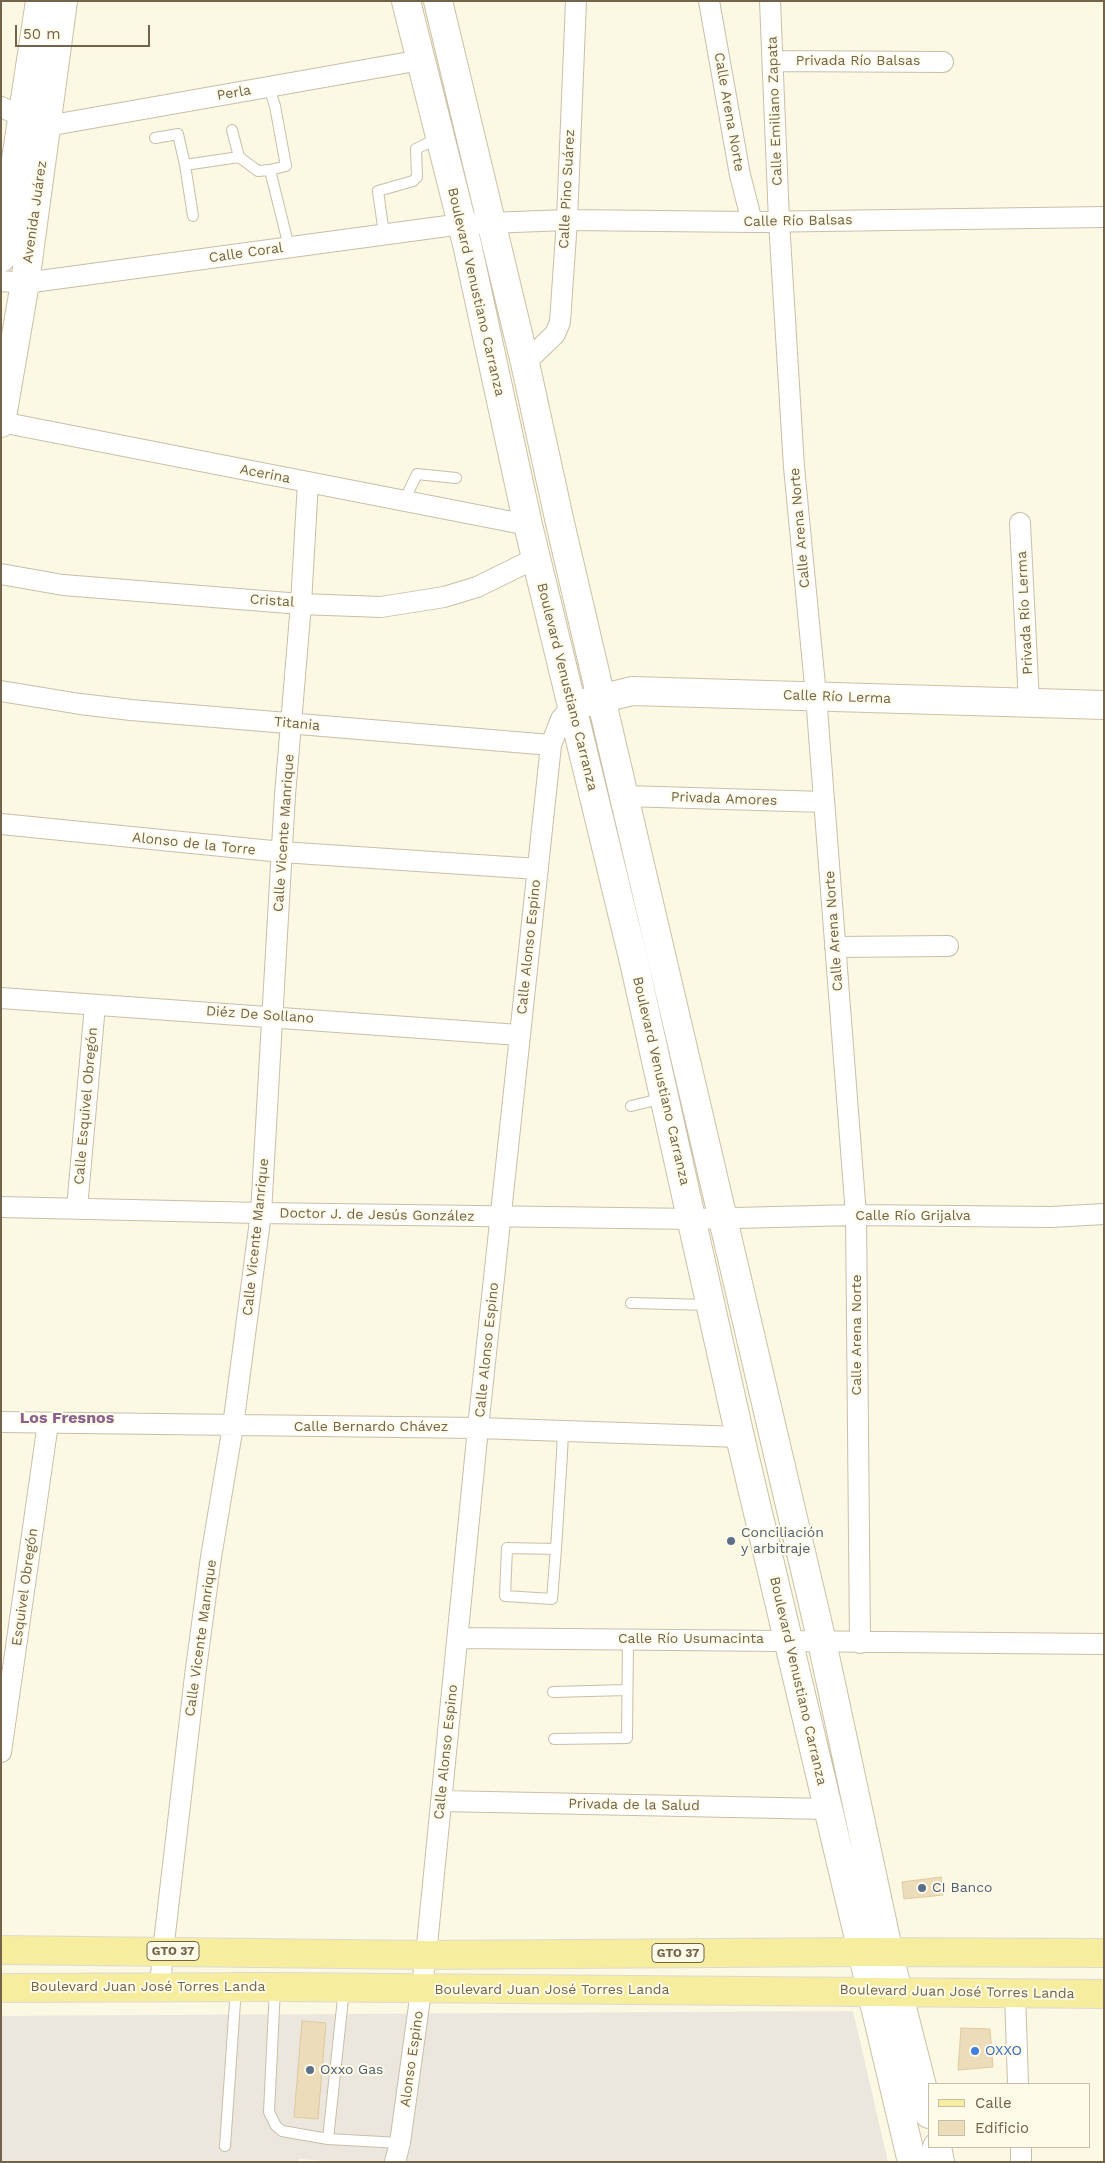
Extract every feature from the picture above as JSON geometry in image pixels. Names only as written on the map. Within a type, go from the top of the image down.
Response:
[{"type":"main road","name":"Avenida Juárez","points":[[1,258],[24,117],[40,1]]},
{"type":"main road","name":"Avenida Juárez","points":[[1,423],[24,117],[63,1]]},
{"type":"main road","name":"Boulevard Venustiano Carranza","points":[[406,1],[462,224],[528,525],[634,962],[693,1219],[710,1305],[740,1437],[912,2162]]},
{"type":"main road","name":"Boulevard Venustiano Carranza","points":[[438,1],[525,363],[560,523],[625,796],[721,1218],[822,1642],[899,1992],[928,2110]]},
{"type":"main road","name":"Calle Río Lerma","points":[[572,707],[632,691],[1104,705]]},
{"type":"main road","name":"GTO 37","points":[[1,1950],[426,1955],[862,1952],[1104,1953]]},
{"type":"main road","name":"Boulevard Juan José Torres Landa","points":[[1,1988],[275,1987],[1104,1994]]},
{"type":"main road","points":[[937,2148],[940,2162]]},
{"type":"street","name":"Calle Pino Suárez","points":[[525,363],[555,334],[560,322],[576,1]]},
{"type":"street","name":"Calle Arena Norte","points":[[709,1],[740,175],[752,222]]},
{"type":"street","name":"Calle Emiliano Zapata","points":[[770,1],[780,221]]},
{"type":"street","name":"Perla","points":[[24,117],[269,87],[421,60]]},
{"type":"street","name":"Privada Río Balsas","points":[[774,61],[943,62]]},
{"type":"street","name":"Calle Río Balsas","points":[[491,222],[566,220],[752,222],[1104,217]]},
{"type":"street","name":"Calle Arena Norte","points":[[780,221],[794,467],[816,696],[856,1215],[860,1643]]},
{"type":"street","name":"Calle Coral","points":[[13,282],[462,224],[491,222]]},
{"type":"street","name":"Acerina","points":[[1,423],[528,525]]},
{"type":"street","name":"Calle Vicente Manrique","points":[[160,1987],[195,1676],[233,1426],[262,1213],[285,794],[301,604],[308,482]]},
{"type":"street","name":"Privada Río Lerma","points":[[1020,523],[1029,703]]},
{"type":"street","name":"Cristal","points":[[1,574],[63,585],[301,604],[381,607],[421,602],[477,587],[536,558]]},
{"type":"street","name":"Titania","points":[[1,690],[97,706],[551,745]]},
{"type":"street","points":[[551,745],[561,719],[572,707]]},
{"type":"street","name":"Calle Alonso Espino","points":[[426,1955],[478,1428],[551,745]]},
{"type":"street","name":"Privada Amores","points":[[625,796],[824,802]]},
{"type":"street","name":"Alonso de la Torre","points":[[1,824],[282,852],[538,869]]},
{"type":"street","points":[[834,947],[948,946]]},
{"type":"street","name":"Diéz De Sollano","points":[[1,998],[519,1035]]},
{"type":"street","name":"Calle Esquivel Obregón","points":[[77,1208],[95,1005]]},
{"type":"street","name":"Doctor J. de Jesús González","points":[[1,1207],[693,1219]]},
{"type":"street","name":"Calle Río Grijalva","points":[[693,1219],[856,1215],[1051,1216],[1104,1214]]},
{"type":"street","name":"Calle Bernardo Chávez","points":[[1,1422],[478,1428],[740,1437]]},
{"type":"street","name":"Esquivel Obregón","points":[[1,1752],[48,1423]]},
{"type":"street","name":"Calle Río Usumacinta","points":[[458,1638],[1104,1644]]},
{"type":"street","name":"Privada de la Salud","points":[[441,1801],[827,1808]]},
{"type":"street","name":"Alonso Espino","points":[[398,2153],[426,1955]]},
{"type":"street","points":[[1015,1993],[1018,2083]]},
{"type":"street","points":[[1021,2148],[1021,2162]]},
{"type":"lane","points":[[232,130],[239,157],[258,171],[286,166],[275,106],[269,87]]},
{"type":"lane","points":[[155,138],[178,134],[194,216]]},
{"type":"lane","points":[[384,234],[378,191],[413,181],[416,177],[416,149],[440,137]]},
{"type":"lane","points":[[185,165],[239,157]]},
{"type":"lane","points":[[270,170],[289,247]]},
{"type":"lane","points":[[404,501],[417,474],[456,478]]},
{"type":"lane","points":[[630,1106],[664,1098]]},
{"type":"lane","points":[[631,1303],[710,1305]]},
{"type":"lane","points":[[556,1549],[507,1548],[505,1596],[552,1599],[556,1549],[563,1431]]},
{"type":"lane","points":[[554,1739],[626,1738],[628,1639]]},
{"type":"lane","points":[[553,1692],[627,1690]]},
{"type":"lane","points":[[225,2146],[236,1987]]},
{"type":"lane","points":[[275,1987],[269,2100],[269,2112],[272,2120],[282,2131],[398,2153]]},
{"type":"lane","points":[[328,2139],[344,1989]]},
{"type":"shaded area","points":[[853,2011],[888,2162],[337,2162],[299,2159],[298,2162],[1,2162],[1,2016]]},
{"type":"building","name":"CI Banco","points":[[941,1877],[943,1895],[904,1899],[902,1882]]},
{"type":"building","name":"Oxxo Gas","points":[[302,2021],[326,2023],[318,2119],[294,2117]]},
{"type":"building","name":"OXXO","points":[[961,2028],[990,2029],[993,2067],[958,2070]]},
{"type":"place","name":"Conciliación y arbitraje","points":[[731,1541]]},
{"type":"place","name":"CI Banco","points":[[922,1888]]},
{"type":"place","name":"OXXO","points":[[975,2051]]},
{"type":"place","name":"Oxxo Gas","points":[[310,2070]]},
{"type":"district","name":"Los Fresnos","points":[[67,1418]]}]
